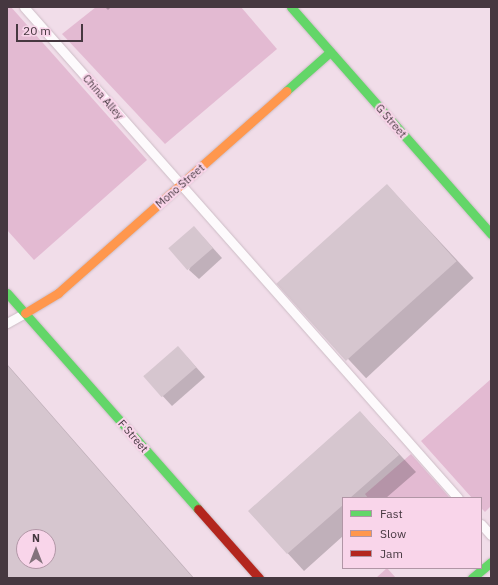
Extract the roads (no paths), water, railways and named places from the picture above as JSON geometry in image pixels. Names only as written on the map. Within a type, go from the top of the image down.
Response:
[{"type":"street","name":"G Street","points":[[291,7],[491,234]]},
{"type":"street","name":"Mono Street","points":[[25,313],[58,293],[181,186],[330,52]]},
{"type":"street","name":"F Street","points":[[7,293],[259,578]]},
{"type":"street","points":[[472,578],[491,562]]},
{"type":"lane","name":"China Alley","points":[[24,7],[457,497]]},
{"type":"lane","points":[[7,323],[25,313]]},
{"type":"lane","points":[[482,525],[491,535]]}]
